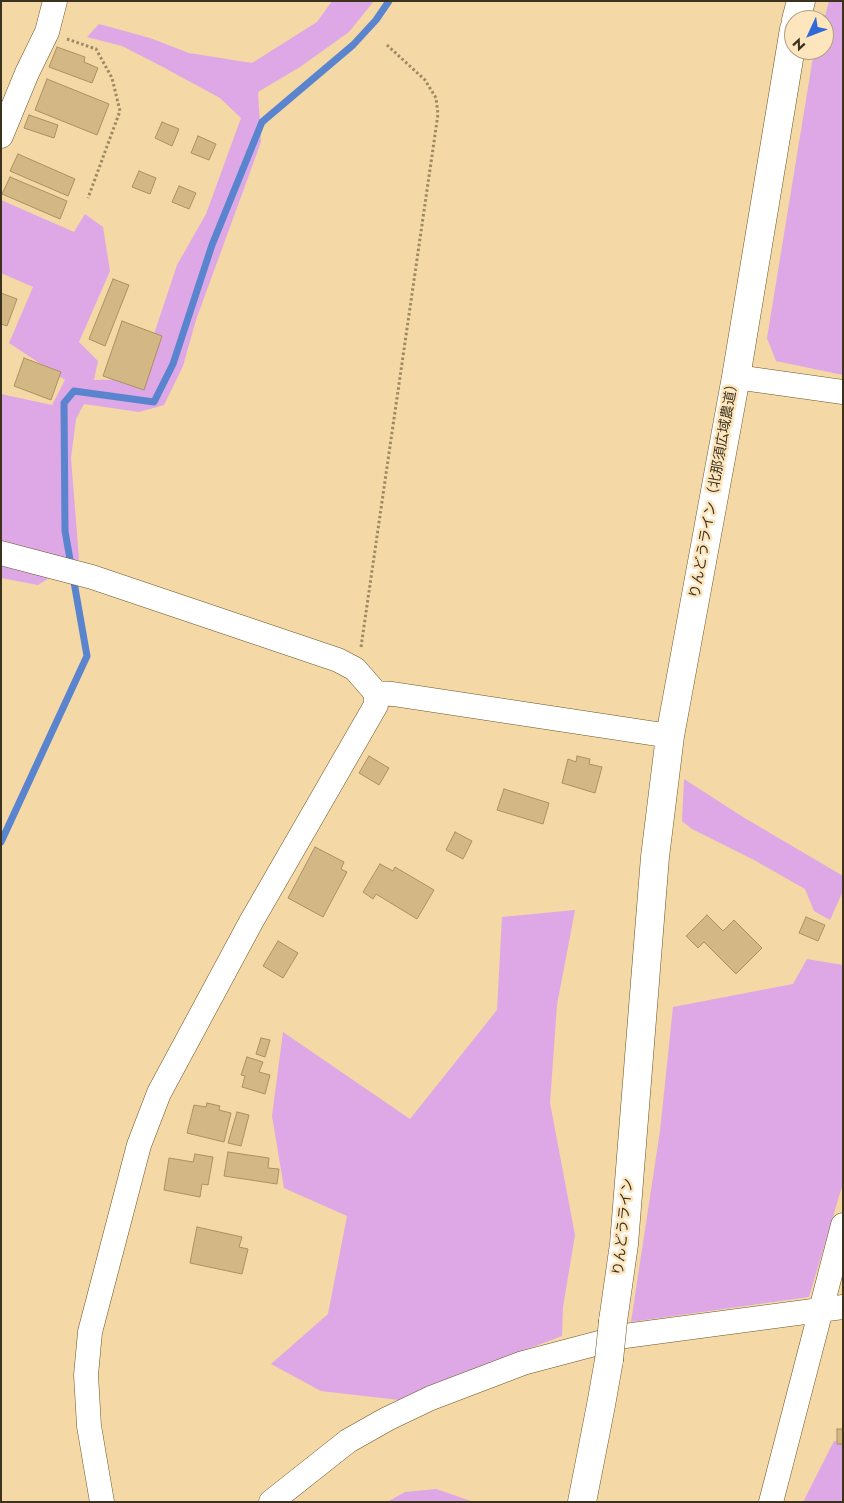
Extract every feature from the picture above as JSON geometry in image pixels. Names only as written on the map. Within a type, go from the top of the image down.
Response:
[{"type":"street","points":[[1,136],[27,73],[47,32],[55,1]]},
{"type":"street","name":"りんどうライン（北那須広域農道）","points":[[647,949],[655,857],[670,736],[736,376],[789,60]]},
{"type":"street","points":[[736,376],[843,392]]},
{"type":"street","points":[[1,554],[92,577],[338,660],[354,669],[376,693],[670,736]]},
{"type":"street","points":[[102,1502],[88,1409],[86,1375],[90,1332],[138,1145],[159,1093],[251,922],[376,705],[376,693]]},
{"type":"street","name":"りんどうライン","points":[[582,1502],[602,1405],[624,1244],[647,949]]},
{"type":"street","points":[[771,1502],[832,1308],[843,1225]]},
{"type":"street","points":[[271,1502],[348,1441],[387,1419],[431,1398],[523,1363],[625,1336],[832,1308]]},
{"type":"path","points":[[47,32],[96,49],[112,78],[120,111],[88,198]]},
{"type":"path","points":[[354,669],[364,632],[438,114],[436,98],[425,80],[387,44]]},
{"type":"shaded area","points":[[332,1],[374,1],[349,32],[300,67],[258,92],[261,142],[196,320],[183,366],[164,405],[139,412],[84,404],[76,419],[71,458],[79,559],[38,585],[1,578],[1,394],[52,405],[65,380],[9,343],[33,287],[1,273],[1,200],[74,232],[85,214],[103,227],[110,271],[79,342],[98,361],[94,380],[139,379],[177,265],[206,214],[241,118],[220,98],[161,66],[122,46],[87,37],[99,24],[150,38],[189,53],[252,63],[317,22]]},
{"type":"shaded area","points":[[829,1],[843,1],[843,375],[776,361],[767,338],[813,60],[834,60],[834,10],[827,10]]},
{"type":"shaded area","points":[[684,779],[743,817],[843,876],[843,891],[830,920],[814,911],[805,889],[754,860],[692,829],[682,821]]},
{"type":"shaded area","points":[[575,910],[557,1005],[550,1103],[575,1235],[563,1307],[562,1336],[399,1400],[321,1391],[271,1364],[328,1314],[347,1216],[284,1188],[272,1116],[283,1032],[410,1119],[497,1010],[502,917]]},
{"type":"shaded area","points":[[807,959],[843,965],[843,1183],[809,1297],[631,1322],[660,1131],[673,1007],[793,984]]},
{"type":"shaded area","points":[[834,1441],[843,1442],[843,1502],[803,1502]]},
{"type":"shaded area","points":[[436,1489],[474,1502],[387,1502],[405,1492]]},
{"type":"building","points":[[57,47],[85,57],[84,62],[98,68],[92,83],[49,67]]},
{"type":"building","points":[[47,79],[109,104],[97,135],[35,110]]},
{"type":"building","points":[[29,115],[58,125],[54,138],[24,128]]},
{"type":"building","points":[[162,122],[179,129],[172,146],[155,138]]},
{"type":"building","points":[[198,136],[216,144],[209,160],[191,153]]},
{"type":"building","points":[[18,154],[75,179],[68,196],[10,171]]},
{"type":"building","points":[[139,171],[156,178],[150,194],[132,187]]},
{"type":"building","points":[[10,177],[67,201],[60,219],[2,194]]},
{"type":"building","points":[[179,186],[196,193],[189,209],[172,202]]},
{"type":"building","points":[[113,279],[129,285],[105,346],[89,339]]},
{"type":"building","points":[[1,293],[17,299],[7,326],[1,324]]},
{"type":"building","points":[[122,321],[162,336],[144,390],[103,376]]},
{"type":"building","points":[[24,358],[61,372],[51,400],[14,386]]},
{"type":"building","points":[[369,756],[389,768],[379,785],[359,773]]},
{"type":"building","points":[[577,756],[590,759],[589,764],[602,767],[595,793],[562,783],[568,759],[576,762]]},
{"type":"building","points":[[504,789],[549,803],[543,824],[497,810]]},
{"type":"building","points":[[455,832],[472,841],[463,859],[446,850]]},
{"type":"building","points":[[315,847],[344,862],[341,869],[347,872],[323,917],[288,898]]},
{"type":"building","points":[[380,864],[393,871],[395,867],[434,890],[417,919],[376,894],[373,899],[363,892]]},
{"type":"building","points":[[707,915],[723,931],[734,920],[762,948],[736,974],[704,942],[698,948],[686,936]]},
{"type":"building","points":[[806,917],[825,925],[818,941],[799,933]]},
{"type":"building","points":[[278,941],[298,953],[283,978],[263,966]]},
{"type":"building","points":[[261,1038],[270,1040],[265,1057],[256,1054]]},
{"type":"building","points":[[247,1057],[263,1062],[259,1072],[270,1075],[265,1094],[242,1087],[245,1076],[241,1075]]},
{"type":"building","points":[[207,1103],[220,1106],[219,1110],[231,1113],[224,1142],[187,1133],[194,1105],[206,1107]]},
{"type":"building","points":[[237,1112],[249,1115],[241,1146],[228,1143]]},
{"type":"building","points":[[228,1152],[269,1158],[268,1168],[279,1169],[277,1184],[224,1176]]},
{"type":"building","points":[[195,1154],[213,1157],[208,1185],[202,1184],[200,1197],[164,1190],[169,1158],[193,1162]]},
{"type":"building","points":[[197,1227],[242,1237],[239,1247],[248,1249],[242,1274],[190,1263]]},
{"type":"building","points":[[837,1429],[843,1429],[843,1444],[837,1444]]},
{"type":"waterway","points":[[1,842],[87,656],[65,531],[64,403],[74,391],[154,402],[173,364],[212,245],[262,122],[353,45],[376,20],[389,1]]}]
